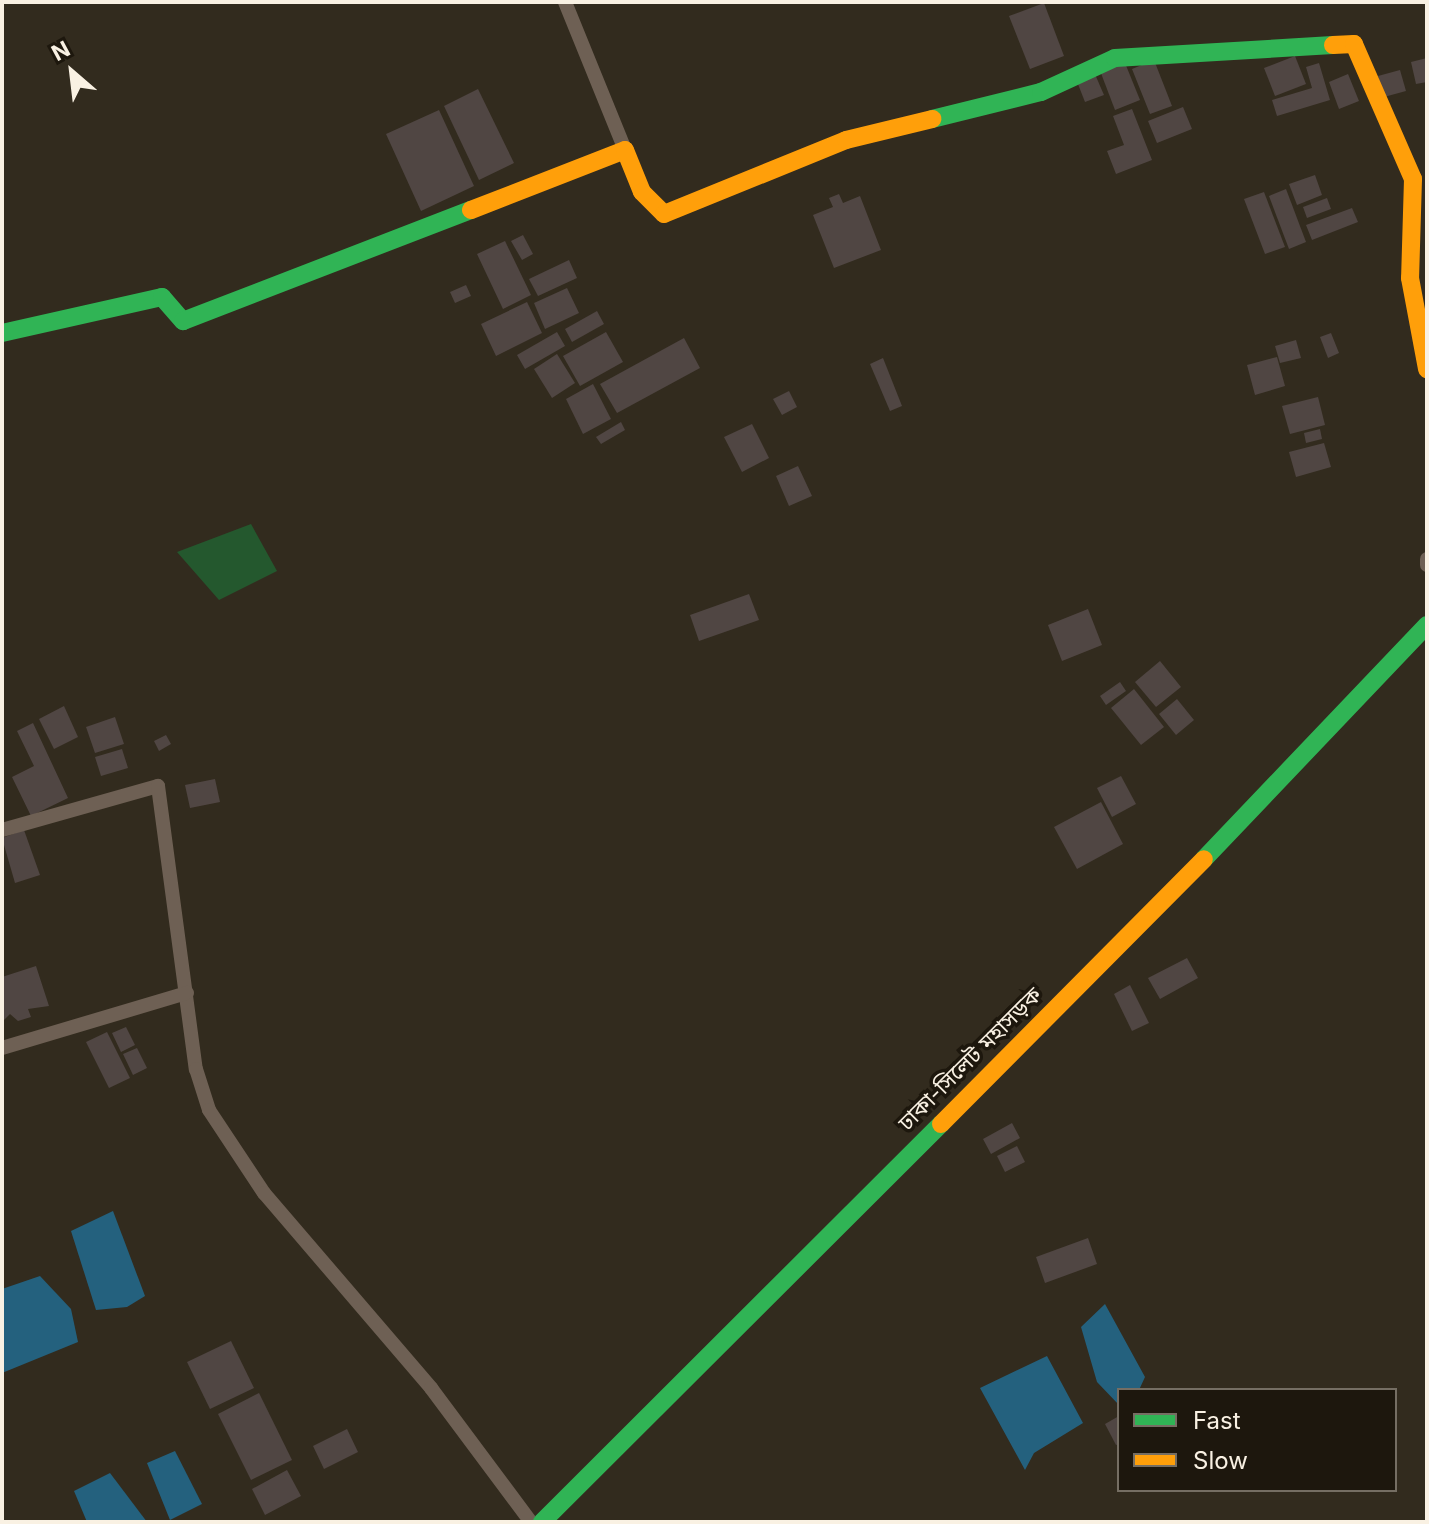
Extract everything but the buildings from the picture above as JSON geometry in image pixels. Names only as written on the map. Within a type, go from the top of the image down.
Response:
[{"type":"main road","points":[[2,333],[162,297],[183,321],[625,150],[642,192],[664,214],[846,140],[1041,92],[1115,58],[1354,44],[1420,176],[1410,278],[1415,332],[1427,369]]},
{"type":"main road","name":"ঢাকা-সিলেট মহাসড়ক","points":[[542,1522],[1144,922],[1427,625]]},
{"type":"street","points":[[565,2],[625,150]]},
{"type":"street","points":[[2,830],[158,786],[196,1069],[216,1122],[264,1193],[431,1388],[531,1522]]},
{"type":"street","points":[[2,1048],[187,993]]},
{"type":"green space","points":[[251,524],[277,571],[219,600],[177,552]]},
{"type":"water","points":[[113,1211],[145,1296],[127,1307],[96,1310],[71,1231]]},
{"type":"water","points":[[40,1276],[71,1309],[78,1342],[2,1373],[2,1289]]},
{"type":"water","points":[[1105,1304],[1145,1377],[1140,1388],[1117,1388],[1117,1403],[1097,1382],[1081,1327]]},
{"type":"water","points":[[1047,1356],[1083,1423],[1034,1453],[1025,1470],[980,1388]]},
{"type":"water","points":[[175,1451],[202,1504],[170,1520],[147,1463]]},
{"type":"water","points":[[110,1473],[147,1522],[87,1522],[74,1491]]},
{"type":"traffic: fast","points":[[932,119],[1041,92],[1115,58],[1333,45]]},
{"type":"traffic: fast","points":[[2,333],[162,297],[183,321],[471,210]]},
{"type":"traffic: fast","points":[[1204,859],[1427,625]]},
{"type":"traffic: fast","points":[[542,1522],[941,1124]]},
{"type":"traffic: slow","points":[[1333,45],[1354,44],[1413,179],[1410,278],[1427,369]]},
{"type":"traffic: slow","points":[[471,210],[625,150],[642,192],[664,214],[846,140],[932,119]]},
{"type":"traffic: slow","points":[[941,1124],[1204,859]]}]
